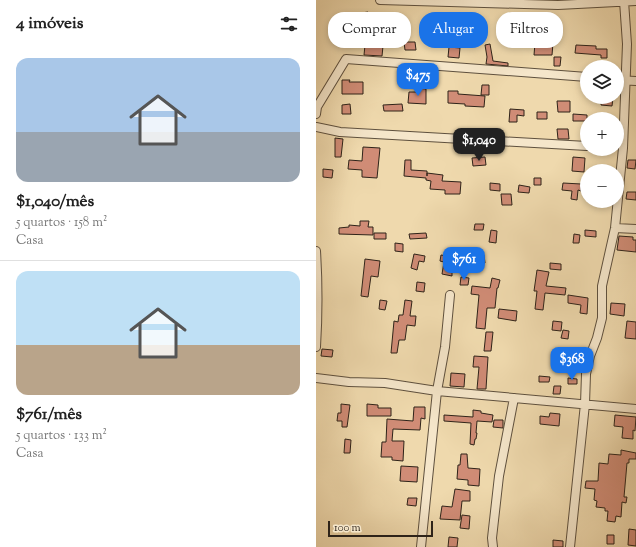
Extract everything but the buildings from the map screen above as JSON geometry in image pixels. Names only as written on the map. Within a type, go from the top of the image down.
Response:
[{"type":"street","points":[[380,0],[558,5],[636,1]]},
{"type":"street","points":[[623,112],[627,44],[624,1]]},
{"type":"street","points":[[316,114],[317,107],[346,59],[580,76]]},
{"type":"street","points":[[626,80],[636,82]]},
{"type":"street","points":[[316,127],[340,132],[580,146]]},
{"type":"street","points":[[570,547],[585,404],[586,374],[590,356],[598,338],[602,318],[602,286],[615,228],[620,156]]},
{"type":"street","points":[[615,228],[636,229]]},
{"type":"street","points":[[316,251],[318,282],[316,347]]},
{"type":"street","points":[[421,547],[437,391],[445,347],[450,295]]},
{"type":"street","points":[[316,378],[349,382],[385,382],[437,391],[636,408]]},
{"type":"street","points":[[493,547],[492,538],[499,476],[514,398]]}]
